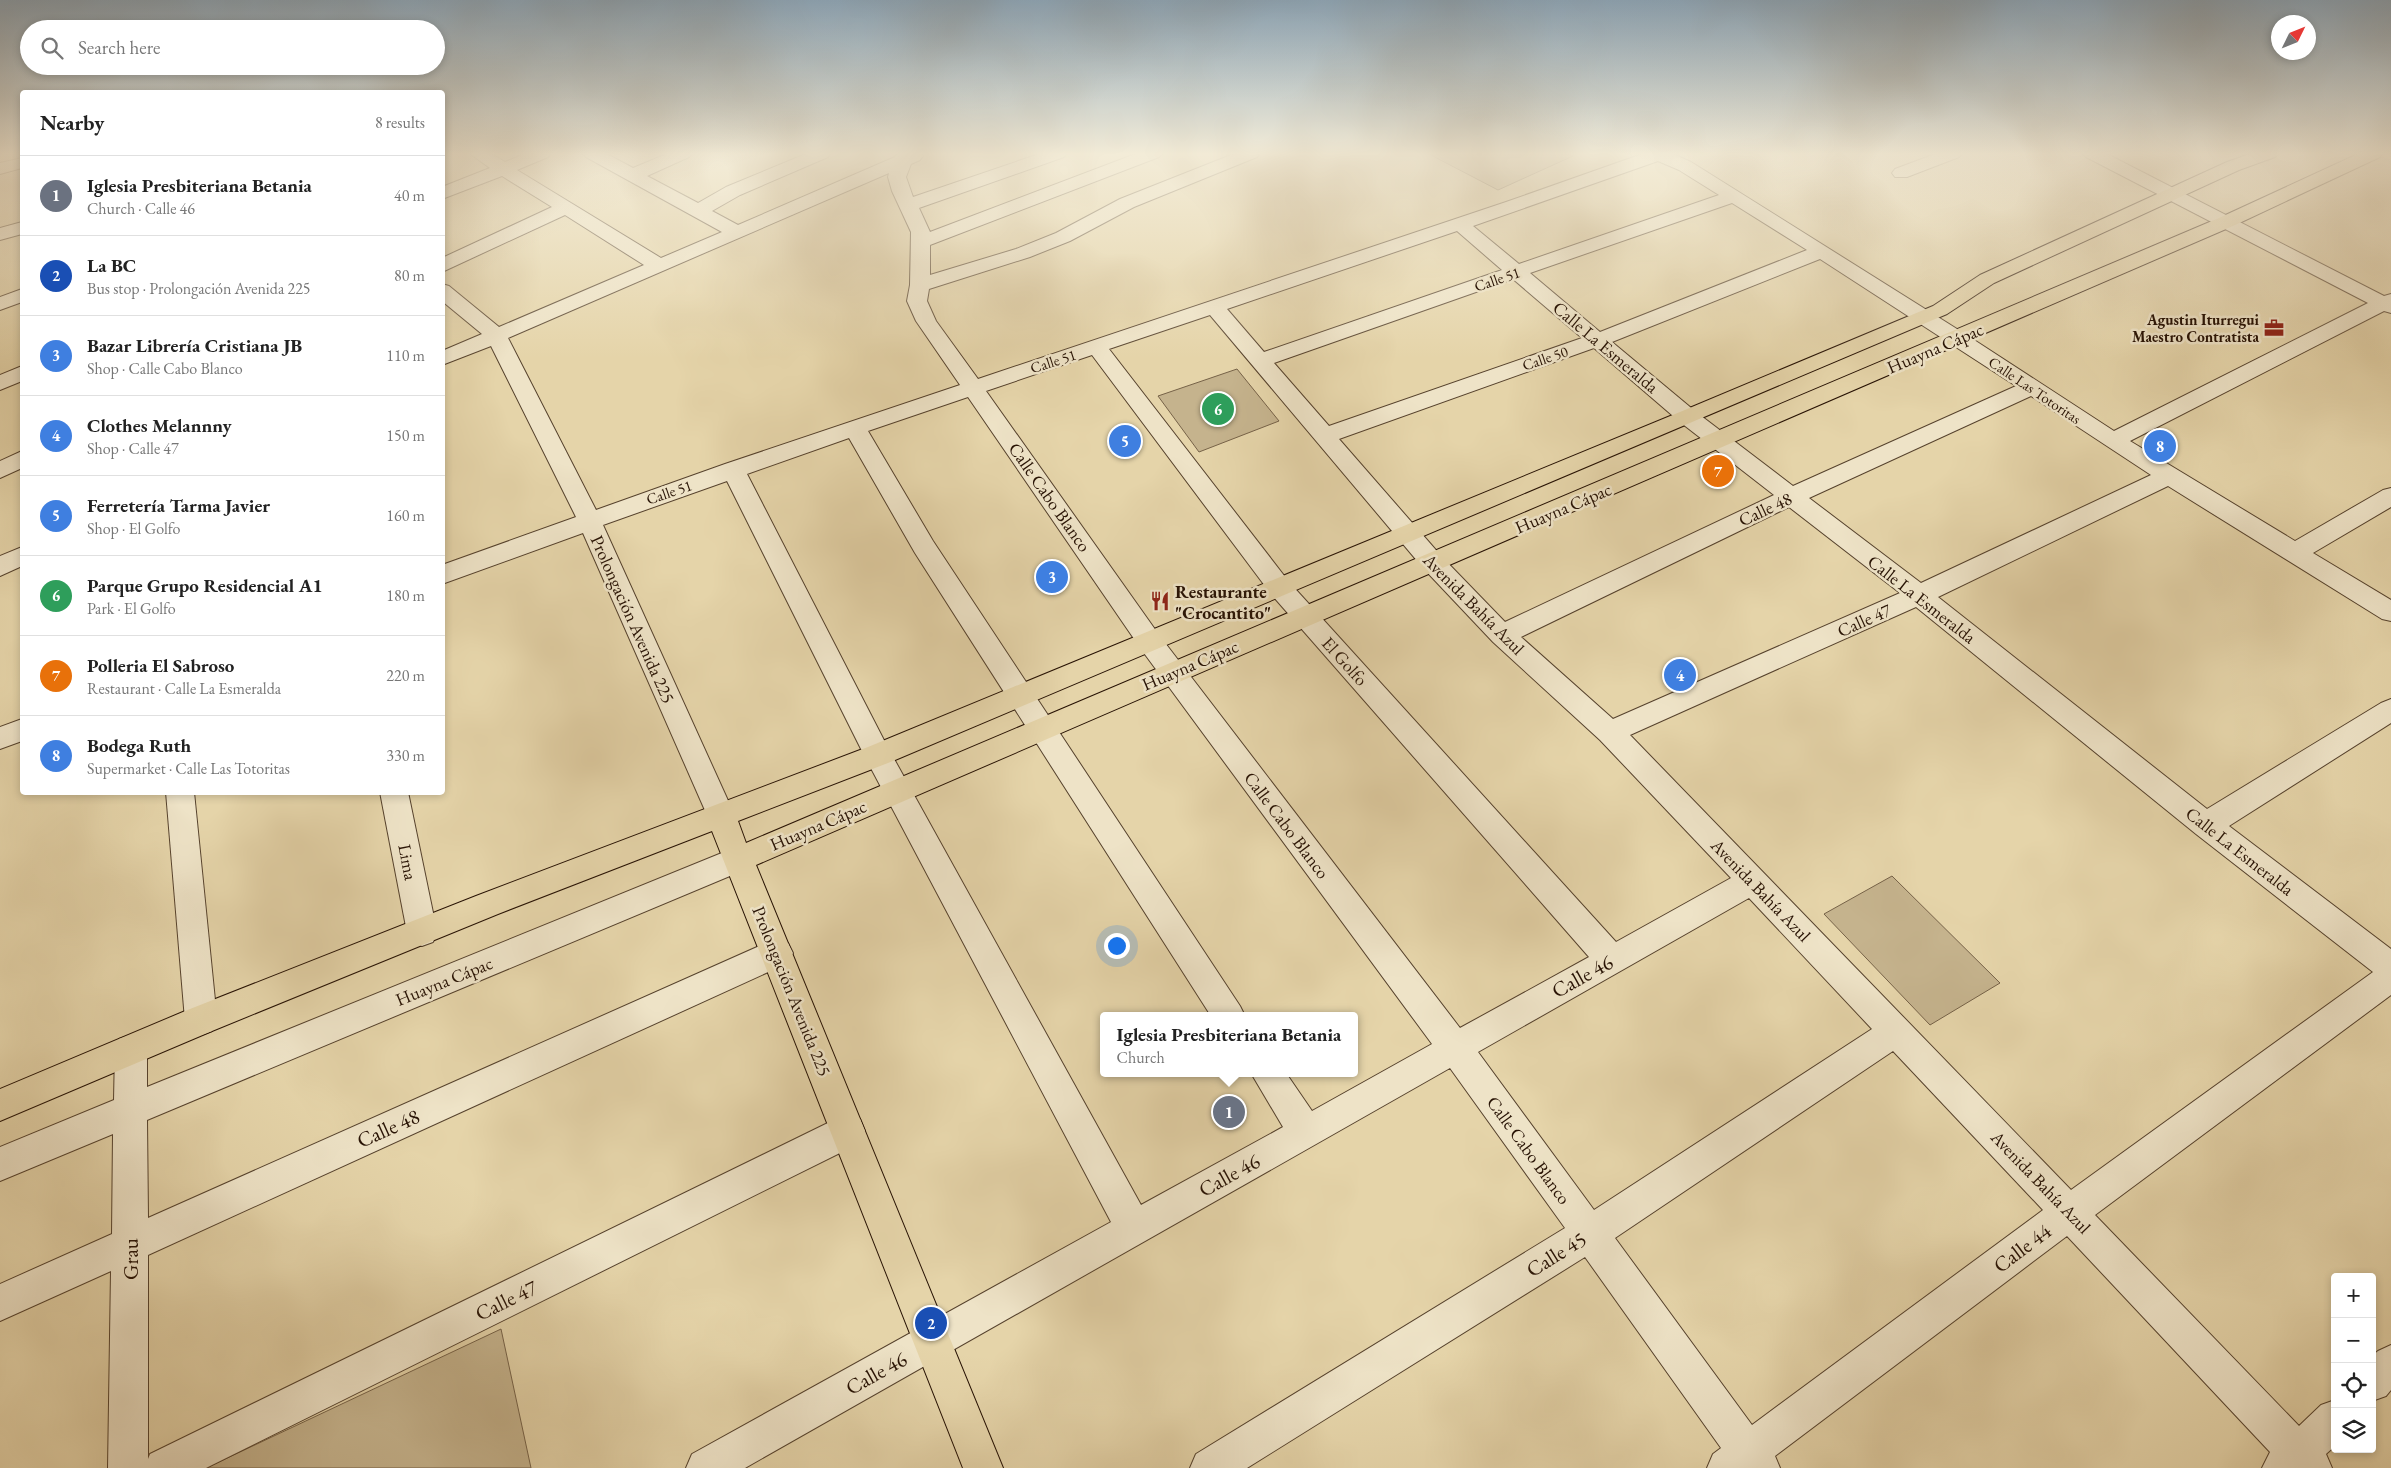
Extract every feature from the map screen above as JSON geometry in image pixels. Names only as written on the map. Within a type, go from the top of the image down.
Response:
[{"type":"main road","name":"Huayna Cápac","points":[[0,1105],[202,1020],[487,905],[878,755],[1280,588],[1406,533],[1924,317],[1956,301],[1987,278],[2113,222]]},
{"type":"main road","name":"Huayna Cápac","points":[[739,859],[1173,672],[1433,564],[2226,222]]},
{"type":"main road","name":"Prolongación Avenida 225","points":[[721,816],[983,1468]]},
{"type":"street","points":[[445,265],[536,222]]},
{"type":"street","points":[[589,222],[660,266]]},
{"type":"street","points":[[718,222],[737,232]]},
{"type":"street","points":[[445,358],[760,222]]},
{"type":"street","name":"Calle Cabo Blanco","points":[[917,222],[921,232],[920,285],[917,301],[926,321],[1150,642],[1454,1048],[1590,1234],[1745,1463]]},
{"type":"street","points":[[921,242],[974,222]]},
{"type":"street","points":[[920,285],[1023,253],[1063,237],[1092,222]]},
{"type":"street","name":"Calle 51","points":[[445,574],[733,469],[973,387],[1216,308],[1467,222]]},
{"type":"street","name":"Calle 51","points":[[1259,361],[1661,222]]},
{"type":"street","name":"Calle Las Totoritas","points":[[1773,222],[1958,338],[2113,441],[2391,612]]},
{"type":"street","points":[[2226,222],[2388,304]]},
{"type":"street","name":"Calle La Esmeralda","points":[[1460,224],[1688,417],[1919,595],[2206,825],[2391,967]]},
{"type":"street","points":[[0,234],[20,229]]},
{"type":"street","name":"Calle 50","points":[[1324,436],[1598,340],[1820,252]]},
{"type":"street","points":[[445,292],[496,335]]},
{"type":"street","points":[[0,304],[20,296]]},
{"type":"street","points":[[2113,441],[2388,304]]},
{"type":"street","name":"Avenida Bahía Azul","points":[[1216,308],[1433,564],[1502,635],[1610,732],[2070,1212],[2297,1463]]},
{"type":"street","name":"Prolongación Avenida 225","points":[[496,335],[589,520],[721,816]]},
{"type":"street","name":"El Golfo","points":[[1097,347],[1280,588],[1612,960]]},
{"type":"street","points":[[0,383],[20,374]]},
{"type":"street","name":"Calle 48","points":[[1502,635],[1790,497],[2031,388]]},
{"type":"street","points":[[855,428],[924,547],[1041,730],[1226,1012]]},
{"type":"street","points":[[0,470],[20,460]]},
{"type":"street","points":[[733,469],[878,755],[1134,1228]]},
{"type":"street","name":"Calle 47","points":[[1610,732],[1919,595],[2169,476]]},
{"type":"street","points":[[2294,553],[2391,496]]},
{"type":"street","points":[[0,567],[20,557]]},
{"type":"street","points":[[2206,825],[2391,710]]},
{"type":"street","points":[[0,738],[20,731]]},
{"type":"street","points":[[180,795],[202,1020]]},
{"type":"street","name":"Lima","points":[[395,795],[422,932]]},
{"type":"street","name":"Huayna Cápac","points":[[0,1164],[739,859]]},
{"type":"street","name":"Calle 46","points":[[706,1468],[1753,881]]},
{"type":"street","name":"Calle 48","points":[[0,1303],[777,953]]},
{"type":"street","name":"Calle 44","points":[[1745,1463],[2070,1212],[2391,977]]},
{"type":"street","name":"Calle 45","points":[[1210,1468],[1590,1234],[1896,1030]]},
{"type":"street","name":"Grau","points":[[128,1468],[131,1050]]},
{"type":"street","points":[[1270,1077],[1306,1132]]},
{"type":"street","name":"Calle 47","points":[[164,1468],[848,1131]]},
{"type":"street","points":[[2376,1378],[2391,1364]]},
{"type":"street","points":[[2297,1463],[2331,1424]]},
{"type":"shaded area","points":[[1237,369],[1279,421],[1199,452],[1158,396]]},
{"type":"shaded area","points":[[1892,876],[2000,983],[1930,1025],[1824,914]]},
{"type":"shaded area","points":[[501,1329],[531,1468],[206,1468]]},
{"type":"place","name":"Agustin Iturregui Maestro Contratista","points":[[2274,328]]},
{"type":"place","name":"Parque Grupo Residencial A1","points":[[1218,409]]},
{"type":"place","name":"Ferretería Tarma Javier","points":[[1125,441]]},
{"type":"place","name":"Bodega Ruth","points":[[2160,446]]},
{"type":"place","name":"Polleria El Sabroso","points":[[1718,471]]},
{"type":"place","name":"Bazar Librería Cristiana JB","points":[[1052,577]]},
{"type":"place","name":"Restaurante \"Crocantito\"","points":[[1160,601]]},
{"type":"place","name":"Clothes Melannny","points":[[1680,675]]},
{"type":"place","name":"Iglesia Presbiteriana Betania","points":[[1229,1112]]},
{"type":"place","name":"La BC","points":[[931,1323]]}]
